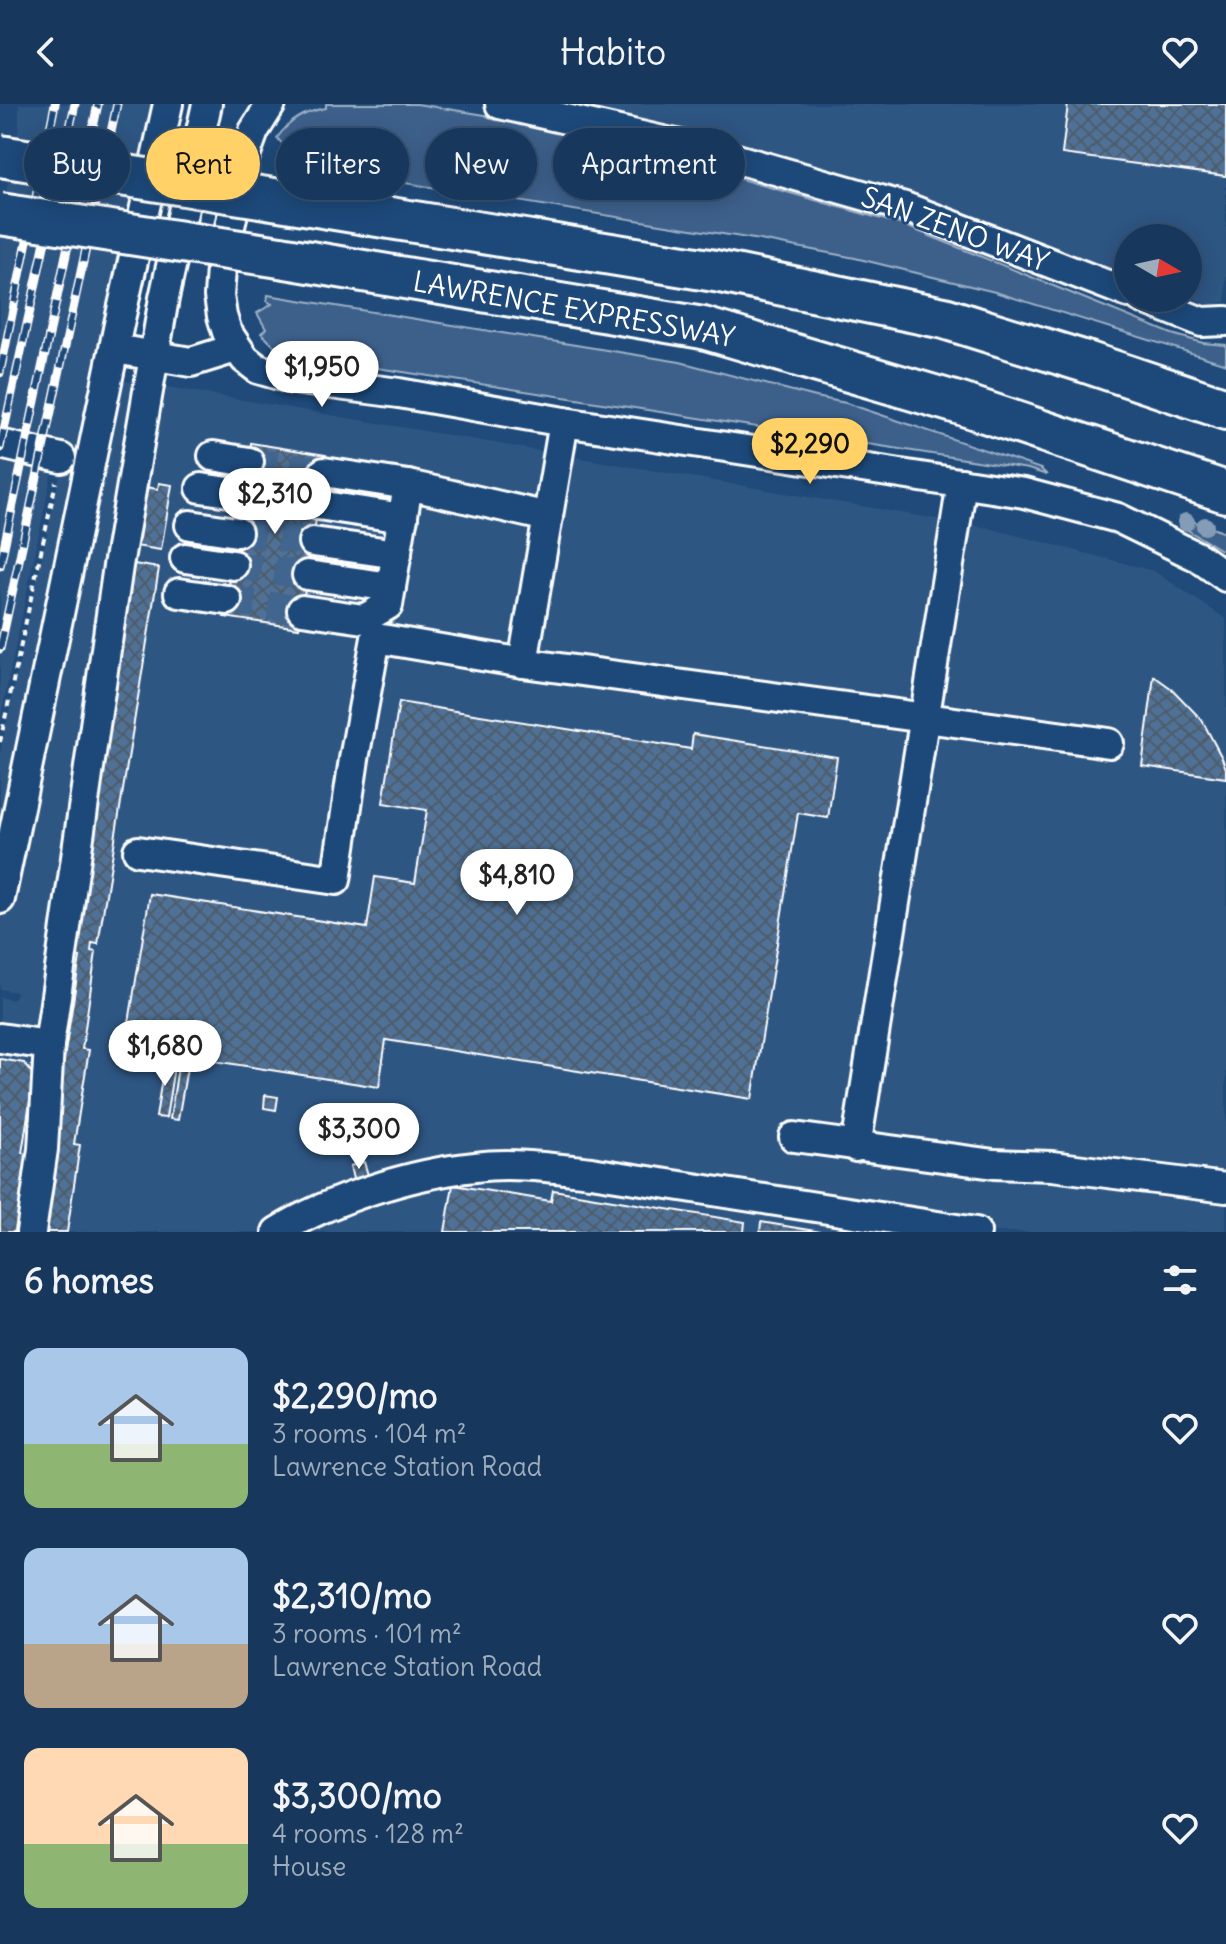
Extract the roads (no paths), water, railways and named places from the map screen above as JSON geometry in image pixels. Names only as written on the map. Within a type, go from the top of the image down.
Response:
[{"type":"highway","name":"LAWRENCE EXPRESSWAY","points":[[0,156],[715,271],[944,318],[1226,409]]},
{"type":"highway","name":"LAWRENCE EXPRESSWAY","points":[[0,214],[703,328],[961,404],[1226,492]]},
{"type":"highway","points":[[1086,362],[1226,386]]},
{"type":"highway","points":[[1100,451],[1226,515]]},
{"type":"street","points":[[0,899],[168,104]]},
{"type":"street","points":[[31,1232],[43,1149],[49,1045],[118,566],[164,298],[207,104]]},
{"type":"street","points":[[271,104],[254,131],[245,156],[221,269],[219,296],[227,332],[245,359],[258,369],[293,379],[399,393],[564,422],[1024,493],[1118,518],[1198,557],[1226,577]]},
{"type":"street","name":"SAN ZENO WAY","points":[[500,104],[716,153],[905,207],[1114,288]]},
{"type":"street","points":[[1177,312],[1202,322],[1226,321]]},
{"type":"street","points":[[115,349],[191,362],[236,348]]},
{"type":"street","points":[[523,663],[564,422]]},
{"type":"street","points":[[0,444],[61,458]]},
{"type":"street","points":[[213,456],[249,462]]},
{"type":"street","points":[[324,472],[408,485],[548,517]]},
{"type":"street","points":[[856,1147],[962,483]]},
{"type":"street","points":[[302,610],[364,619],[390,596],[408,485]]},
{"type":"street","points":[[201,488],[243,494]]},
{"type":"street","points":[[318,505],[403,518]]},
{"type":"street","points":[[190,525],[237,532]]},
{"type":"street","points":[[313,542],[397,554]]},
{"type":"street","points":[[185,558],[233,565]]},
{"type":"street","points":[[307,575],[390,596]]},
{"type":"street","points":[[179,593],[227,600]]},
{"type":"street","points":[[138,851],[336,880],[376,638],[523,663],[1109,743]]},
{"type":"street","points":[[0,1038],[49,1045]]},
{"type":"street","points":[[794,1137],[994,1164],[1052,1166],[1226,1188]]},
{"type":"street","points":[[277,1232],[347,1198],[409,1179],[475,1167],[533,1166],[591,1172],[976,1232]]},
{"type":"tunnel","points":[[249,462],[324,472]]},
{"type":"tunnel","points":[[243,494],[318,505]]},
{"type":"tunnel","points":[[237,532],[313,542]]},
{"type":"tunnel","points":[[233,565],[307,575]]},
{"type":"tunnel","points":[[227,600],[302,610]]},
{"type":"railway","points":[[0,373],[55,104]]},
{"type":"railway","points":[[0,448],[75,104]]},
{"type":"railway","points":[[0,566],[98,104]]},
{"type":"railway","points":[[0,649],[117,104]]}]
